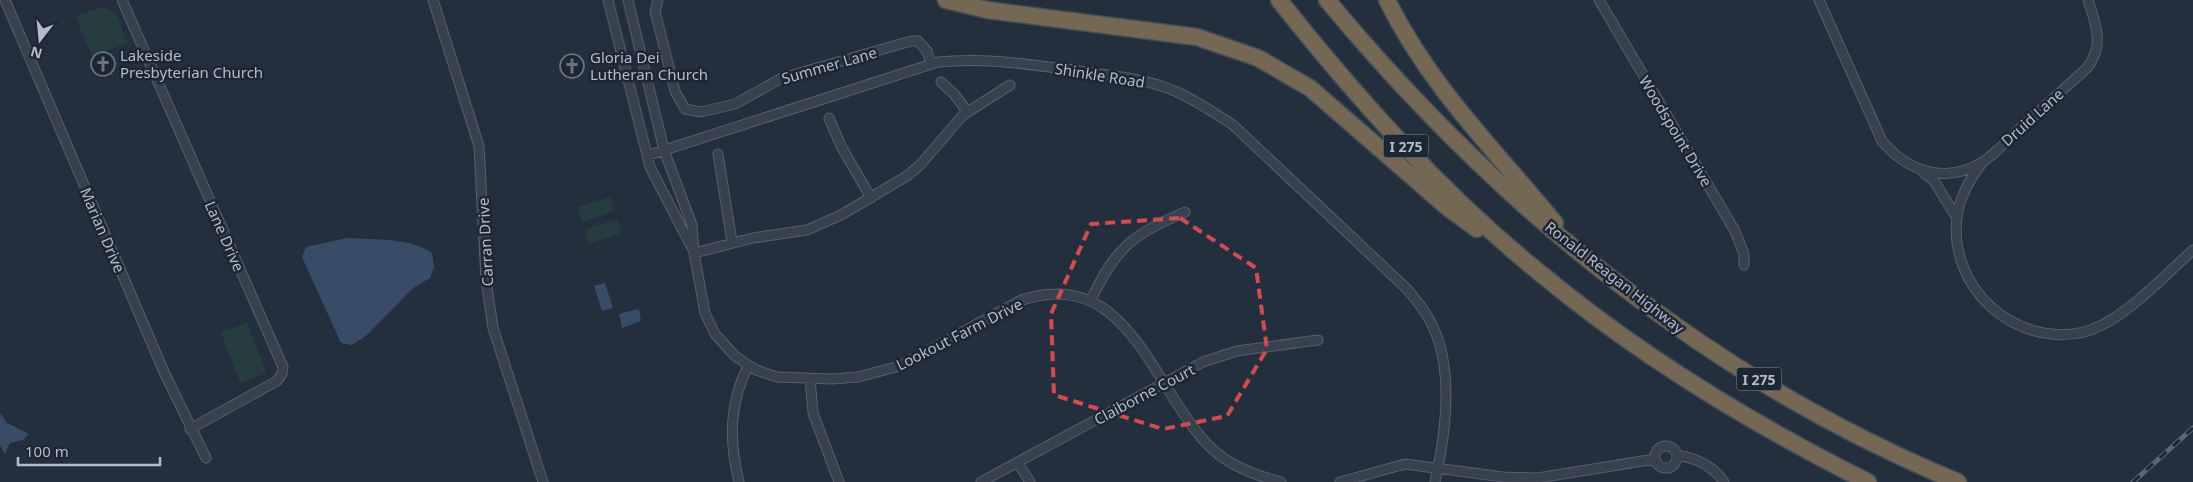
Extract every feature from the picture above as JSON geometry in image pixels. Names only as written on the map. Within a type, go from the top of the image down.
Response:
[{"type":"highway","points":[[946,0],[987,10],[1197,37],[1258,58],[1310,88],[1447,207],[1539,273]]},
{"type":"highway","name":"Ronald Reagan Highway","points":[[1327,0],[1365,46],[1434,122],[1525,208],[1644,303],[1714,352],[1789,398],[1894,453],[1958,482]]},
{"type":"highway","points":[[1387,0],[1408,39],[1461,115],[1577,250]]},
{"type":"highway","name":"I 275","points":[[1279,3],[1351,87],[1413,154],[1481,222],[1539,273],[1631,343],[1758,423],[1868,482]]},
{"type":"street","name":"Marian Drive","points":[[6,0],[190,429],[206,458]]},
{"type":"street","name":"Lane Drive","points":[[122,0],[283,367],[282,374],[277,380],[190,429]]},
{"type":"street","name":"Carran Drive","points":[[433,0],[479,146],[488,298],[493,328],[543,482]]},
{"type":"street","name":"Lookout Farm Drive","points":[[608,0],[650,167],[656,183],[681,224],[694,253]]},
{"type":"street","name":"Lookout Farm Drive","points":[[628,0],[664,150],[690,216],[694,253],[705,313],[710,326],[727,349],[748,366],[777,377],[810,379],[858,377],[900,366],[1019,301],[1037,295],[1060,293],[1091,300],[1114,315],[1124,326],[1208,444],[1236,466],[1258,476],[1281,482]]},
{"type":"street","name":"Summer Lane","points":[[658,0],[656,11],[675,91],[680,103],[692,112],[701,112],[734,104],[782,78],[911,41],[918,41],[927,51],[931,64]]},
{"type":"street","name":"Woodspoint Drive","points":[[1599,0],[1735,230],[1744,254],[1744,265]]},
{"type":"street","points":[[1819,0],[1882,141],[1895,156],[1934,180],[1957,218]]},
{"type":"street","name":"Druid Lane","points":[[1918,169],[1942,174],[1955,172],[1984,161],[2087,68],[2098,49],[2097,28],[2088,0]]},
{"type":"street","name":"Shinkle Road","points":[[648,155],[931,64],[982,60],[1132,78],[1176,92],[1210,109],[1233,125],[1408,289],[1428,316],[1438,341],[1443,369],[1445,413],[1434,482]]},
{"type":"street","points":[[941,82],[954,94],[968,112]]},
{"type":"street","points":[[694,253],[732,242],[807,230],[841,216],[907,176],[921,164],[954,124],[968,112],[1010,85]]},
{"type":"street","points":[[829,118],[841,146],[871,198]]},
{"type":"street","points":[[718,154],[732,242]]},
{"type":"street","points":[[1984,161],[1966,187],[1957,218],[1959,252],[1966,275],[1976,291],[1999,315],[2030,331],[2059,335],[2098,328],[2120,314],[2193,250]]},
{"type":"street","points":[[1091,300],[1104,271],[1122,249],[1154,227],[1185,212]]},
{"type":"street","name":"Claiborne Court","points":[[981,482],[1164,382],[1222,354],[1290,342],[1318,340]]},
{"type":"street","points":[[739,482],[731,435],[731,422],[736,394],[748,366]]},
{"type":"street","points":[[810,379],[813,413],[839,482]]},
{"type":"street","points":[[1677,455],[1673,466],[1666,468],[1659,466],[1655,459],[1656,452],[1664,446],[1674,449],[1677,455],[1702,463],[1715,471],[1724,482]]},
{"type":"street","points":[[1340,482],[1405,464],[1437,470],[1521,479],[1538,478],[1655,459]]},
{"type":"street","points":[[1018,463],[1030,482]]},
{"type":"highlighted area","points":[[1180,218],[1256,268],[1267,349],[1227,416],[1163,429],[1054,395],[1051,314],[1091,224]]},
{"type":"green space","points":[[102,7],[117,14],[127,43],[92,57],[75,16]]},
{"type":"green space","points":[[610,197],[615,211],[582,222],[578,207]]},
{"type":"green space","points":[[617,219],[621,233],[589,244],[585,229]]},
{"type":"green space","points":[[248,323],[266,373],[240,383],[221,332]]},
{"type":"water","points":[[347,238],[391,240],[413,244],[432,253],[434,267],[430,278],[413,288],[367,335],[352,345],[341,343],[302,257],[306,247]]},
{"type":"water","points":[[605,283],[613,308],[602,311],[594,286]]},
{"type":"water","points":[[639,310],[641,321],[622,328],[619,314]]},
{"type":"water","points":[[0,413],[7,423],[29,434],[23,440],[10,443],[5,454],[0,445]]},
{"type":"railway","points":[[2133,482],[2193,428]]},
{"type":"place","name":"Lakeside Presbyterian Church","points":[[103,64]]},
{"type":"place","name":"Gloria Dei Lutheran Church","points":[[572,66]]}]
